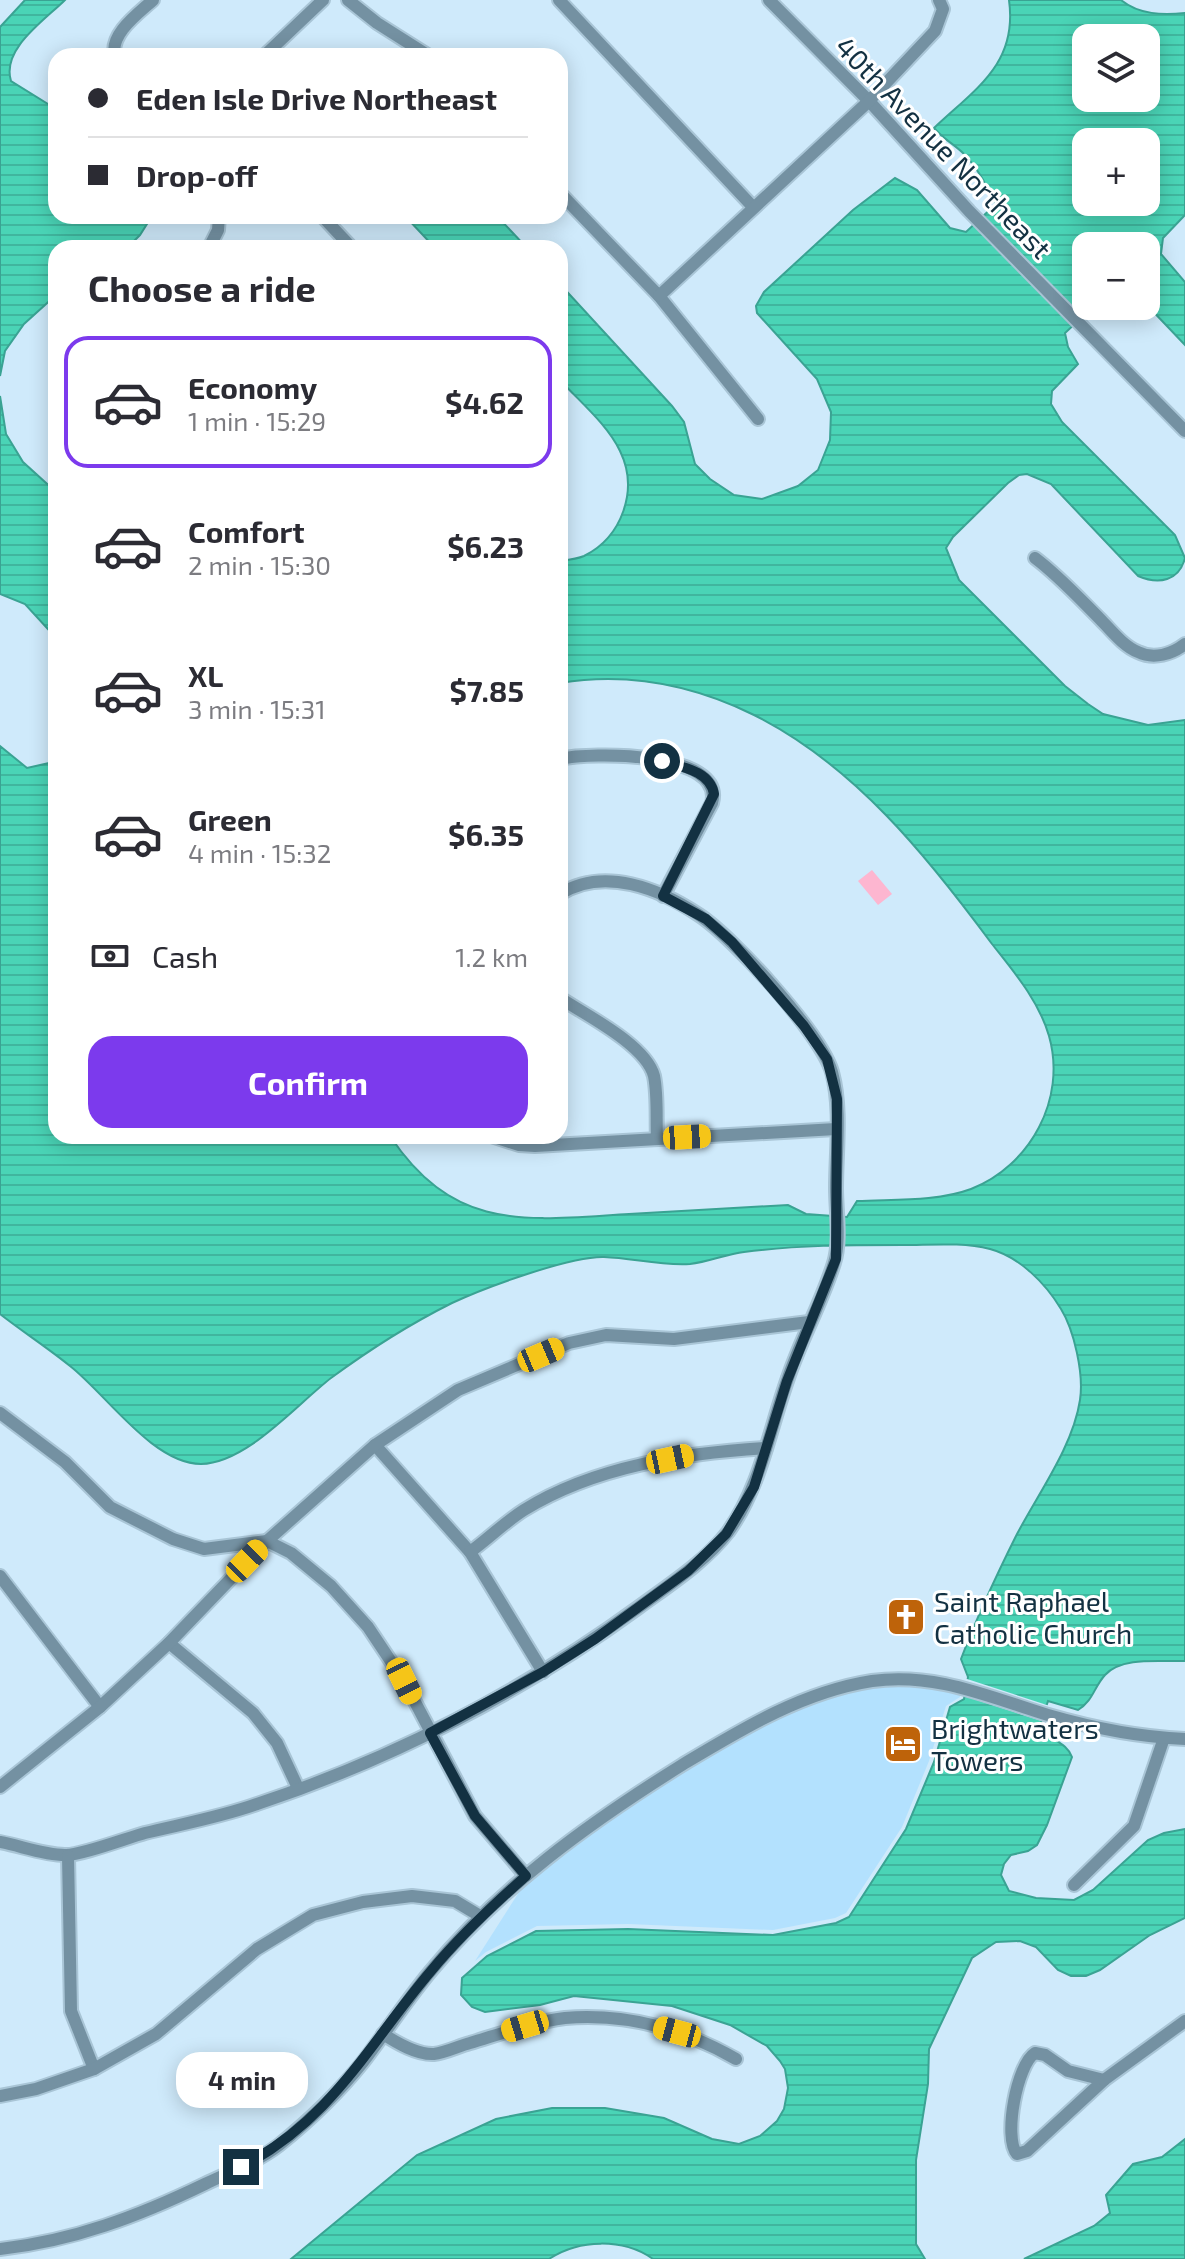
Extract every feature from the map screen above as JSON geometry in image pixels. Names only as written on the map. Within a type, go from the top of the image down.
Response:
[{"type":"street","points":[[113,48],[124,28],[153,0]]},
{"type":"street","points":[[272,48],[323,0]]},
{"type":"street","points":[[348,0],[416,48]]},
{"type":"street","points":[[559,0],[753,207]]},
{"type":"street","name":"40th Avenue Northeast","points":[[769,0],[869,101],[969,211],[1185,431]]},
{"type":"street","points":[[659,296],[869,101],[935,31],[941,4]]},
{"type":"street","points":[[568,201],[659,296],[758,419]]},
{"type":"street","points":[[330,224],[344,240]]},
{"type":"street","points":[[1035,558],[1139,653],[1161,655],[1184,645]]},
{"type":"street","points":[[568,758],[634,756],[688,769],[709,781],[714,794],[712,803],[663,896]]},
{"type":"street","points":[[0,1842],[68,1856],[256,1805],[348,1770],[430,1733],[543,1672],[595,1639],[688,1571],[726,1534],[754,1487],[787,1381],[836,1259],[837,1099],[831,1070],[813,1036],[732,942],[698,914],[663,896],[615,881],[583,883],[568,890]]},
{"type":"street","points":[[568,1003],[629,1044],[645,1059],[654,1079],[657,1139]]},
{"type":"street","points":[[516,1144],[535,1146],[836,1129]]},
{"type":"street","points":[[0,1787],[100,1707],[169,1643],[267,1541],[375,1445],[458,1390],[569,1343],[606,1335],[674,1339],[809,1322]]},
{"type":"street","points":[[0,1413],[65,1462],[110,1507],[173,1539],[204,1549],[267,1541],[291,1553],[331,1586],[368,1627],[404,1681],[475,1816],[526,1876]]},
{"type":"street","points":[[375,1445],[470,1552],[543,1672]]},
{"type":"street","points":[[470,1552],[522,1511],[565,1488],[701,1452],[766,1448]]},
{"type":"street","points":[[0,1576],[100,1707]]},
{"type":"street","points":[[169,1643],[253,1713],[277,1743],[298,1788]]},
{"type":"street","points":[[0,2249],[67,2238],[124,2220],[259,2158],[291,2135],[329,2100],[429,1972],[480,1916],[604,1815],[763,1716],[867,1682],[909,1678],[961,1686],[1048,1715],[1122,1733],[1185,1739]]},
{"type":"street","points":[[1074,1885],[1134,1826],[1164,1738]]},
{"type":"street","points":[[68,1856],[71,2011],[94,2069]]},
{"type":"street","points":[[0,2096],[36,2089],[94,2069],[156,2034],[257,1949],[313,1915],[363,1902],[412,1896],[455,1901],[480,1916]]},
{"type":"street","points":[[383,2034],[404,2046],[433,2054],[525,2026],[597,2017],[637,2021],[677,2032],[736,2059]]},
{"type":"street","points":[[1104,2080],[1068,2071],[1040,2053],[1031,2055],[1026,2062],[1012,2113],[1010,2140],[1014,2151],[1020,2155],[1027,2151],[1104,2080],[1185,2021]]},
{"type":"shaded area","points":[[25,0],[65,0],[18,47],[10,69],[11,81],[48,104],[48,224],[147,224],[135,240],[48,240],[48,302],[24,324],[5,351],[0,376],[0,27]]},
{"type":"shaded area","points":[[1009,0],[1121,0],[1143,11],[1185,13],[1185,215],[1163,238],[1161,254],[1185,282],[1185,345],[1160,319],[1160,232],[1072,232],[1072,320],[1079,320],[1065,333],[1068,347],[1078,364],[1052,391],[1051,404],[1062,422],[1175,535],[1185,558],[1182,566],[1167,579],[1153,580],[1138,576],[1051,484],[1027,474],[1019,475],[1008,483],[953,537],[946,548],[959,580],[1065,686],[1088,704],[1103,714],[1148,725],[1185,720],[1185,1661],[1131,1662],[1112,1669],[1078,1710],[1048,1701],[1040,1726],[1066,1747],[1072,1757],[1037,1845],[1011,1855],[1001,1875],[1009,1891],[1036,1898],[1074,1900],[1093,1890],[1148,1840],[1185,1829],[1185,1918],[1150,1935],[1100,1970],[1086,1976],[1071,1976],[1058,1970],[1036,1947],[1020,1941],[996,1942],[972,1958],[929,2049],[928,2084],[916,2160],[916,2244],[925,2259],[653,2259],[628,2247],[601,2244],[574,2248],[549,2259],[291,2259],[417,2155],[496,2119],[552,2108],[605,2108],[664,2118],[712,2139],[739,2144],[760,2136],[777,2121],[784,2109],[788,2088],[785,2069],[767,2046],[730,2025],[672,2006],[574,1996],[540,2005],[485,2012],[472,2007],[461,1995],[462,1978],[487,1956],[536,1931],[628,1929],[773,1935],[836,1923],[849,1917],[906,1829],[934,1762],[950,1707],[964,1699],[968,1677],[961,1659],[967,1643],[1001,1566],[1062,1453],[1076,1418],[1081,1389],[1077,1353],[1066,1318],[1040,1281],[1012,1258],[990,1249],[946,1244],[843,1245],[737,1253],[690,1264],[589,1258],[505,1282],[452,1303],[421,1320],[331,1378],[270,1431],[236,1454],[201,1464],[165,1453],[131,1426],[70,1366],[0,1314],[0,746],[27,768],[48,763],[48,1144],[396,1144],[440,1190],[467,1205],[495,1214],[525,1218],[788,1205],[806,1214],[847,1217],[857,1201],[943,1196],[971,1189],[992,1178],[1011,1164],[1026,1147],[1039,1128],[1048,1106],[1053,1083],[1049,1036],[1025,987],[914,846],[856,786],[790,736],[754,715],[707,696],[659,684],[610,679],[568,682],[568,560],[584,556],[608,537],[623,511],[628,481],[615,441],[568,388],[568,293],[672,406],[684,422],[695,464],[710,479],[734,495],[762,499],[798,486],[818,470],[830,440],[831,412],[817,379],[757,313],[756,306],[764,292],[853,210],[895,178],[917,190],[950,228],[966,232],[996,204],[969,159],[934,128],[978,87],[1000,58],[1007,42]]},
{"type":"shaded area","points":[[412,224],[504,224],[520,240],[428,240]]},
{"type":"shaded area","points":[[0,396],[6,434],[23,462],[48,485],[48,629],[25,604],[0,594]]},
{"type":"shaded area","points":[[872,870],[892,894],[878,905],[858,881]]},
{"type":"shaded area","points":[[908,1683],[961,1693],[946,1706],[929,1761],[902,1827],[846,1913],[773,1930],[628,1924],[537,1926],[486,1952],[475,1961],[521,1889],[585,1835],[648,1792],[765,1721],[867,1687]]},
{"type":"shaded area","points":[[1185,2139],[1185,2259],[1024,2259],[1094,2226],[1110,2213],[1106,2195],[1133,2164],[1162,2157]]},
{"type":"pier","points":[[964,1678],[1050,1706],[1045,1722],[961,1695]]},
{"type":"place","name":"Saint Raphael Catholic Church","points":[[906,1617]]},
{"type":"place","name":"Brightwaters Towers","points":[[903,1744]]},
{"type":"route","points":[[241,2167],[274,2148],[329,2100],[363,2062],[429,1972],[480,1916],[526,1876],[475,1816],[430,1733],[543,1672],[595,1639],[688,1571],[726,1534],[754,1487],[787,1381],[836,1259],[837,1099],[831,1070],[813,1036],[732,942],[706,919],[663,896],[714,794],[713,787],[702,775],[662,761]]}]
